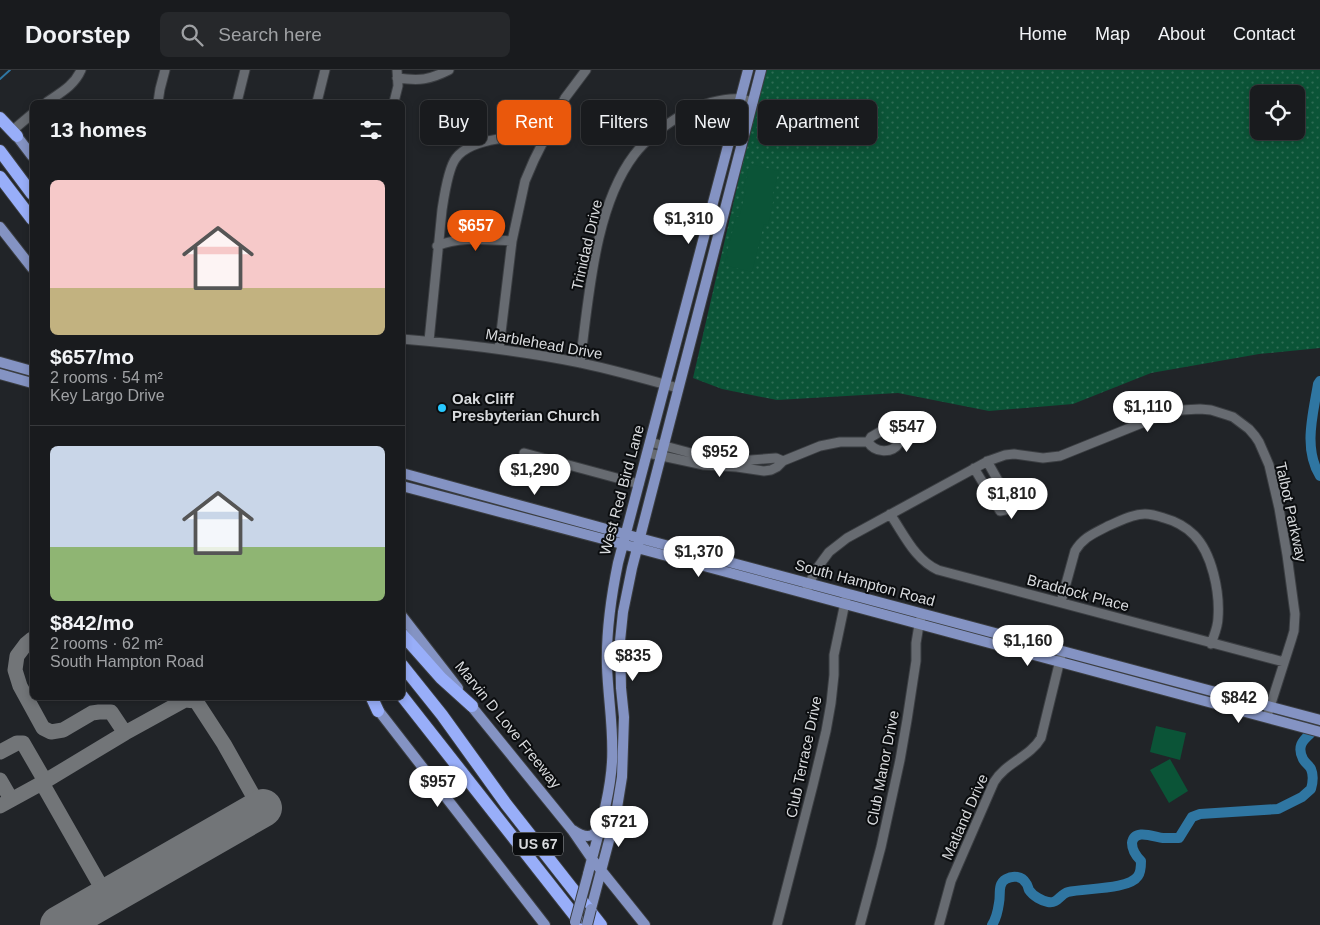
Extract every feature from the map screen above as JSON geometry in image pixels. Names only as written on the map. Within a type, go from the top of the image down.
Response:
[{"type":"highway","points":[[0,118],[15,133]]},
{"type":"highway","points":[[0,151],[30,191]]},
{"type":"highway","points":[[0,164],[30,203]]},
{"type":"highway","points":[[0,177],[30,216]]},
{"type":"highway","points":[[405,637],[442,678],[472,706]]},
{"type":"highway","name":"US 67","points":[[405,669],[442,715],[506,804],[601,925]]},
{"type":"highway","points":[[405,677],[429,706],[442,715]]},
{"type":"highway","points":[[405,695],[417,713]]},
{"type":"highway","name":"US 67","points":[[405,699],[582,925]]},
{"type":"highway","points":[[373,700],[378,711]]},
{"type":"main road","name":"West Red Bird Lane","points":[[574,925],[601,823],[612,764],[608,626],[618,563],[748,70]]},
{"type":"main road","name":"West Red Bird Lane","points":[[586,925],[616,814],[623,765],[624,717],[620,667],[622,620],[638,543],[761,70]]},
{"type":"main road","points":[[0,114],[30,153]]},
{"type":"main road","points":[[0,227],[30,265]]},
{"type":"main road","points":[[0,362],[30,370]]},
{"type":"main road","points":[[671,364],[683,368]]},
{"type":"main road","points":[[0,374],[30,382]]},
{"type":"main road","name":"South Hampton Road","points":[[405,474],[438,482],[625,540]]},
{"type":"main road","points":[[434,495],[438,482]]},
{"type":"main road","name":"South Hampton Road","points":[[405,487],[810,583],[1269,708],[1320,720]]},
{"type":"main road","points":[[467,503],[470,492]]},
{"type":"main road","name":"South Hampton Road","points":[[638,543],[844,605],[1320,732]]},
{"type":"main road","name":"Marvin D Love Freeway","points":[[405,620],[572,830],[592,859],[644,925]]},
{"type":"main road","points":[[992,645],[995,633]]},
{"type":"main road","points":[[608,667],[620,667]]},
{"type":"main road","points":[[370,700],[545,925]]},
{"type":"main road","points":[[608,786],[620,788]]},
{"type":"main road","points":[[572,830],[580,835],[588,836],[597,832],[601,823]]},
{"type":"street","points":[[52,100],[71,85],[81,70]]},
{"type":"street","points":[[158,100],[165,70]]},
{"type":"street","points":[[238,100],[245,70]]},
{"type":"street","points":[[318,100],[325,70]]},
{"type":"street","points":[[394,100],[398,86],[397,74],[425,80],[449,70]]},
{"type":"street","points":[[564,100],[586,70]]},
{"type":"street","name":"Trinidad Drive","points":[[580,363],[594,264],[603,225],[615,187],[626,166],[643,144],[675,119],[700,107],[724,100],[741,99],[753,102]]},
{"type":"street","points":[[15,133],[30,116]]},
{"type":"street","points":[[429,341],[437,246],[446,191],[453,163],[460,154],[470,147],[497,140]]},
{"type":"street","points":[[499,349],[512,241],[525,181],[541,145]]},
{"type":"street","points":[[437,246],[447,242],[463,240],[512,241]]},
{"type":"street","name":"Marblehead Drive","points":[[405,339],[499,349],[580,363],[678,388]]},
{"type":"street","name":"Talbot Parkway","points":[[805,594],[815,571],[829,552],[838,544],[987,461],[1014,454],[1043,458],[1060,456],[1172,412],[1211,410],[1232,417],[1249,429],[1259,442],[1269,465],[1279,508],[1292,584],[1295,623],[1266,719]]},
{"type":"street","points":[[650,442],[662,451]]},
{"type":"street","points":[[648,452],[662,451],[701,460],[729,463],[754,470],[771,470],[784,461],[820,446],[840,442],[868,442]]},
{"type":"street","points":[[524,453],[639,484]]},
{"type":"street","points":[[729,463],[776,458],[784,461]]},
{"type":"street","points":[[751,460],[754,470]]},
{"type":"street","points":[[974,468],[1000,511],[1005,510],[1010,502],[987,461]]},
{"type":"street","name":"Braddock Place","points":[[890,514],[922,560],[938,570],[1284,662]]},
{"type":"street","points":[[1061,602],[1075,551],[1079,544],[1086,538],[1126,518],[1145,514],[1160,517],[1190,531],[1200,542],[1209,560],[1219,600],[1216,631],[1211,644]]},
{"type":"street","name":"Club Terrace Drive","points":[[777,925],[826,731],[834,675],[834,655],[847,593]]},
{"type":"street","name":"Club Manor Drive","points":[[860,925],[881,847],[907,720],[916,661],[916,644],[922,614]]},
{"type":"street","name":"Matland Drive","points":[[939,925],[951,881],[994,782],[1001,773],[1035,746],[1041,738],[1062,651]]},
{"type":"green space","points":[[764,70],[1320,70],[1320,348],[1259,354],[1151,373],[1073,404],[989,411],[898,393],[777,400],[722,389],[693,378]]},
{"type":"green space","points":[[750,164],[779,171],[772,197],[774,198],[768,225],[764,224],[752,272],[724,265],[736,217],[739,217],[746,191],[743,190]]},
{"type":"green space","points":[[1156,726],[1186,733],[1180,760],[1150,752]]},
{"type":"green space","points":[[1170,759],[1188,791],[1169,803],[1150,770]]},
{"type":"waterway","points":[[0,79],[10,70]]},
{"type":"waterway","points":[[1320,381],[1311,431],[1312,454],[1320,476]]},
{"type":"waterway","points":[[992,925],[1000,900],[1001,884],[1009,878],[1017,877],[1022,879],[1035,896],[1048,902],[1054,902],[1068,892],[1126,884],[1133,881],[1140,871],[1141,861],[1132,846],[1136,836],[1145,834],[1163,838],[1179,838],[1192,817],[1200,814],[1278,809],[1302,797],[1311,789],[1313,781],[1311,769],[1303,759],[1300,751],[1303,742],[1310,734]]},
{"type":"taxiway","points":[[30,641],[17,656],[15,670],[20,686],[43,728],[51,732],[63,730],[92,713],[111,712],[125,733]]},
{"type":"taxiway","points":[[42,783],[125,733],[185,700],[196,701],[224,744],[255,799],[256,812]]},
{"type":"taxiway","points":[[0,752],[17,743],[23,743],[45,781]]},
{"type":"taxiway","points":[[0,780],[11,799]]},
{"type":"taxiway","points":[[0,806],[42,783],[107,897]]},
{"type":"runway","points":[[59,925],[263,808]]},
{"type":"place","name":"Oak Cliff Presbyterian Church","points":[[442,408]]}]
